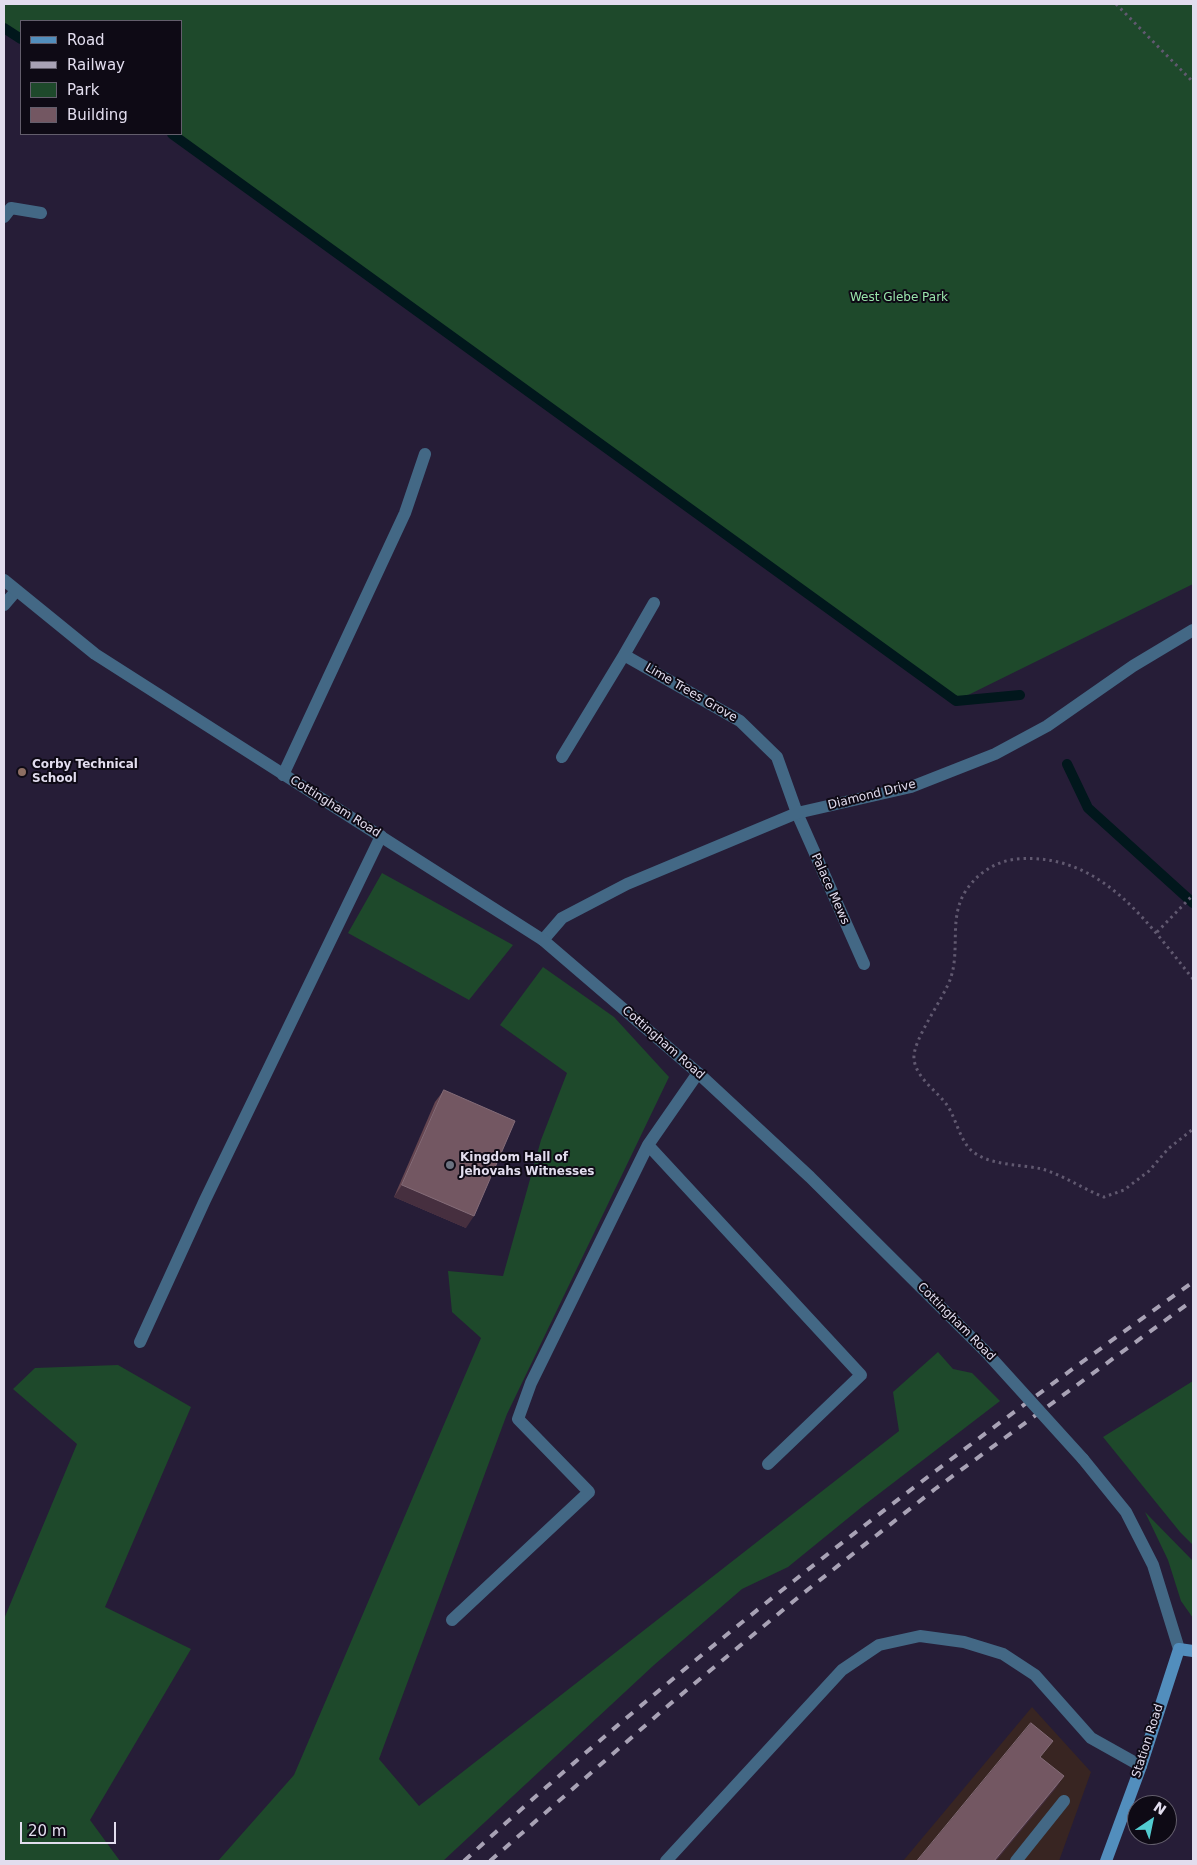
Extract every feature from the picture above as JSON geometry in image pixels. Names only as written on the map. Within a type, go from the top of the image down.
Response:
[{"type":"main road","points":[[1179,1649],[1193,1651]]},
{"type":"main road","name":"Station Road","points":[[1106,1861],[1141,1766],[1179,1649]]},
{"type":"street","points":[[4,217],[11,208],[41,213]]},
{"type":"street","points":[[283,774],[405,513],[425,454]]},
{"type":"street","name":"Cottingham Road","points":[[4,580],[95,654],[543,940],[698,1073],[810,1177],[986,1352],[1083,1459],[1126,1512],[1153,1565],[1179,1649]]},
{"type":"street","points":[[4,605],[16,591]]},
{"type":"street","points":[[562,757],[654,603]]},
{"type":"street","name":"Diamond Drive","points":[[543,940],[562,918],[627,884],[797,814],[912,787],[995,754],[1047,726],[1133,666],[1193,630]]},
{"type":"street","name":"Lime Trees Grove","points":[[624,655],[740,721],[777,757],[797,814]]},
{"type":"street","name":"Palace Mews","points":[[797,814],[864,964]]},
{"type":"street","points":[[140,1342],[210,1191],[381,836]]},
{"type":"street","points":[[452,1620],[589,1492],[518,1419],[531,1384],[648,1144],[698,1073]]},
{"type":"street","points":[[648,1144],[861,1375],[768,1464]]},
{"type":"street","points":[[666,1861],[842,1670],[880,1645],[920,1636],[964,1642],[1003,1654],[1035,1675],[1091,1738],[1141,1766]]},
{"type":"street","points":[[1016,1861],[1064,1801]]},
{"type":"path","points":[[1116,4],[1193,82]]},
{"type":"path","points":[[1193,979],[1156,932],[1108,884],[1080,869],[1051,860],[1025,859],[1005,861],[981,872],[964,892],[956,919],[952,976],[928,1020],[914,1058],[917,1071],[948,1107],[972,1151],[994,1160],[1042,1169],[1104,1197],[1124,1190],[1149,1171],[1168,1149],[1193,1129]]},
{"type":"path","points":[[1156,932],[1193,895]]},
{"type":"shaded area","points":[[1032,1707],[1091,1772],[1059,1861],[903,1861]]},
{"type":"green space","name":"West Glebe Park","points":[[4,4],[1193,4],[1193,584],[956,701],[173,135],[182,135],[182,20],[20,20],[20,38],[4,28]]},
{"type":"green space","points":[[382,873],[513,945],[469,1000],[348,933]]},
{"type":"green space","points":[[543,967],[614,1017],[669,1077],[507,1414],[379,1759],[419,1806],[899,1431],[893,1392],[938,1352],[953,1369],[972,1373],[1000,1401],[863,1506],[788,1567],[742,1589],[654,1665],[443,1861],[218,1861],[294,1775],[481,1338],[452,1312],[448,1271],[503,1276],[541,1140],[567,1073],[500,1025]]},
{"type":"green space","points":[[118,1365],[191,1407],[105,1607],[191,1649],[90,1820],[120,1861],[4,1861],[4,1619],[77,1444],[13,1389],[35,1368]]},
{"type":"green space","points":[[1193,1381],[1193,1545],[1180,1532],[1103,1437]]},
{"type":"green space","points":[[1145,1512],[1193,1561],[1193,1618],[1181,1601],[1168,1560]]},
{"type":"building","name":"Kingdom Hall of Jehovahs Witnesses","points":[[444,1090],[515,1121],[474,1216],[402,1185]]},
{"type":"building","points":[[1031,1723],[1053,1741],[1040,1757],[1064,1776],[994,1861],[917,1861]]},
{"type":"waterway","points":[[4,28],[20,38]]},
{"type":"waterway","points":[[173,135],[956,701],[1020,695]]},
{"type":"waterway","points":[[1067,764],[1088,808],[1193,903]]},
{"type":"railway","points":[[464,1861],[639,1707],[820,1560],[1005,1419],[1193,1282]]},
{"type":"railway","points":[[490,1861],[670,1704],[801,1595],[935,1489],[1193,1300]]},
{"type":"place","name":"Corby Technical School","points":[[22,772]]},
{"type":"place","name":"Kingdom Hall of Jehovahs Witnesses","points":[[450,1165]]}]
